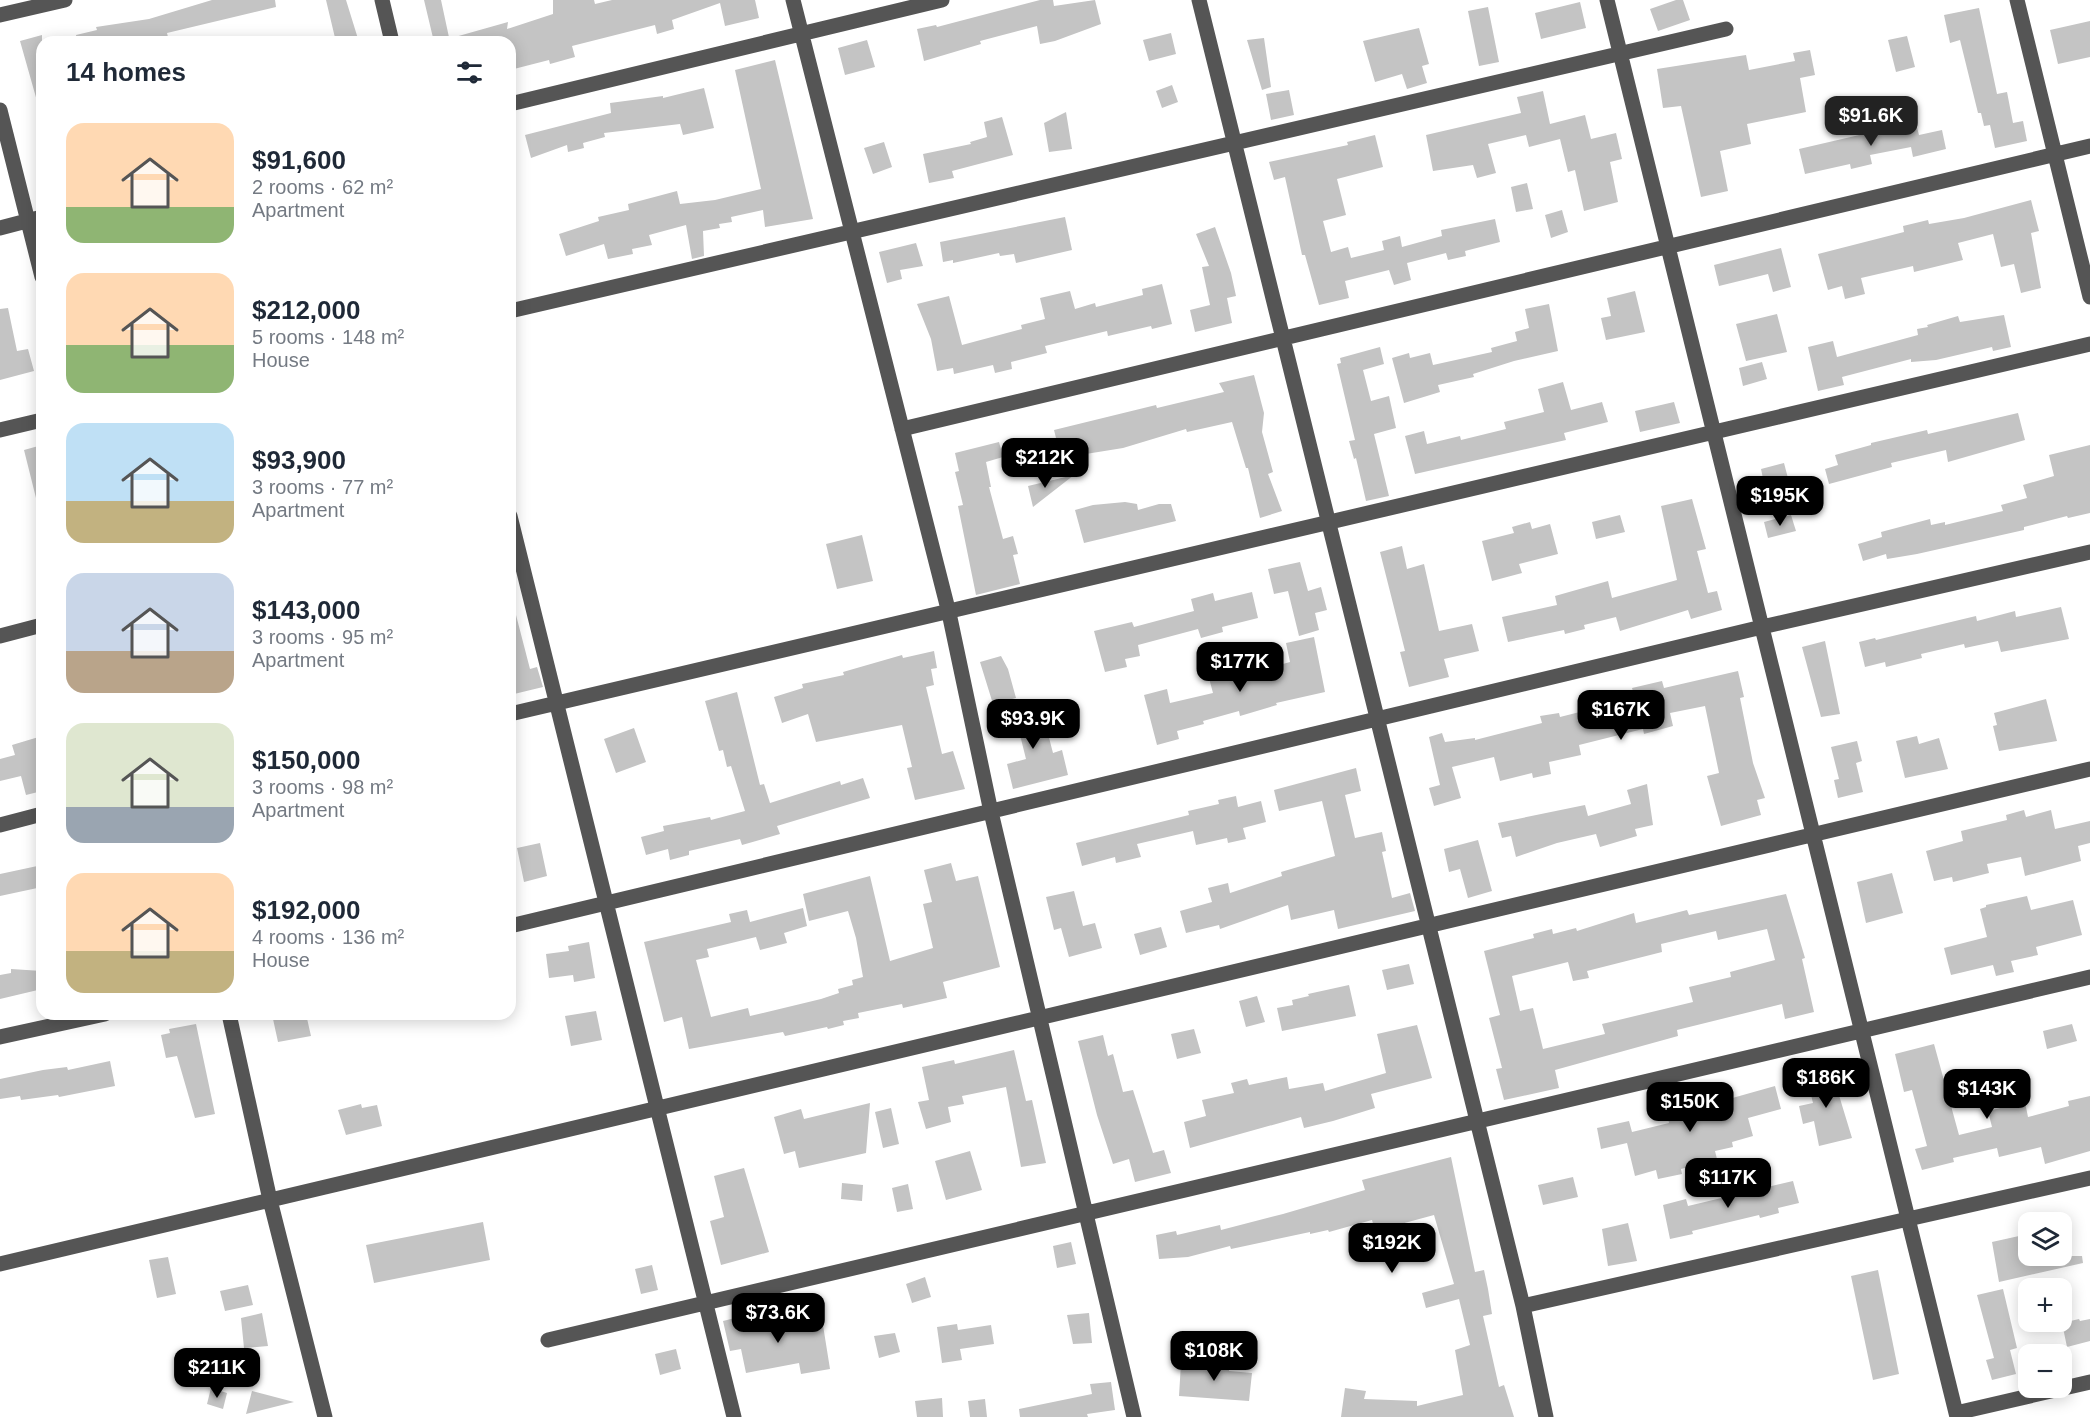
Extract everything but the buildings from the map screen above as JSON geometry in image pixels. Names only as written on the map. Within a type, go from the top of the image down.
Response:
[{"type":"street","points":[[0,15],[65,0]]},
{"type":"street","points":[[382,0],[391,36]]},
{"type":"street","points":[[793,0],[949,613],[991,812],[1134,1417]]},
{"type":"street","points":[[516,103],[942,0]]},
{"type":"street","points":[[1199,0],[1523,1306],[1546,1417]]},
{"type":"street","points":[[1607,0],[1956,1415],[2090,1382]]},
{"type":"street","points":[[2017,0],[2090,297]]},
{"type":"street","points":[[516,310],[1726,29]]},
{"type":"street","points":[[0,110],[35,219],[0,228]]},
{"type":"street","points":[[902,429],[2090,146]]},
{"type":"street","points":[[516,713],[2090,344]]},
{"type":"street","points":[[0,430],[36,421]]},
{"type":"street","points":[[516,540],[734,1417]]},
{"type":"street","points":[[516,925],[1762,627],[2090,552]]},
{"type":"street","points":[[0,636],[36,627]]},
{"type":"street","points":[[0,1264],[2090,769]]},
{"type":"street","points":[[0,825],[36,816]]},
{"type":"street","points":[[548,1340],[2090,977]]},
{"type":"street","points":[[0,1037],[78,1020]]},
{"type":"street","points":[[230,1020],[270,1200],[325,1417]]},
{"type":"street","points":[[1523,1306],[2090,1178]]}]
